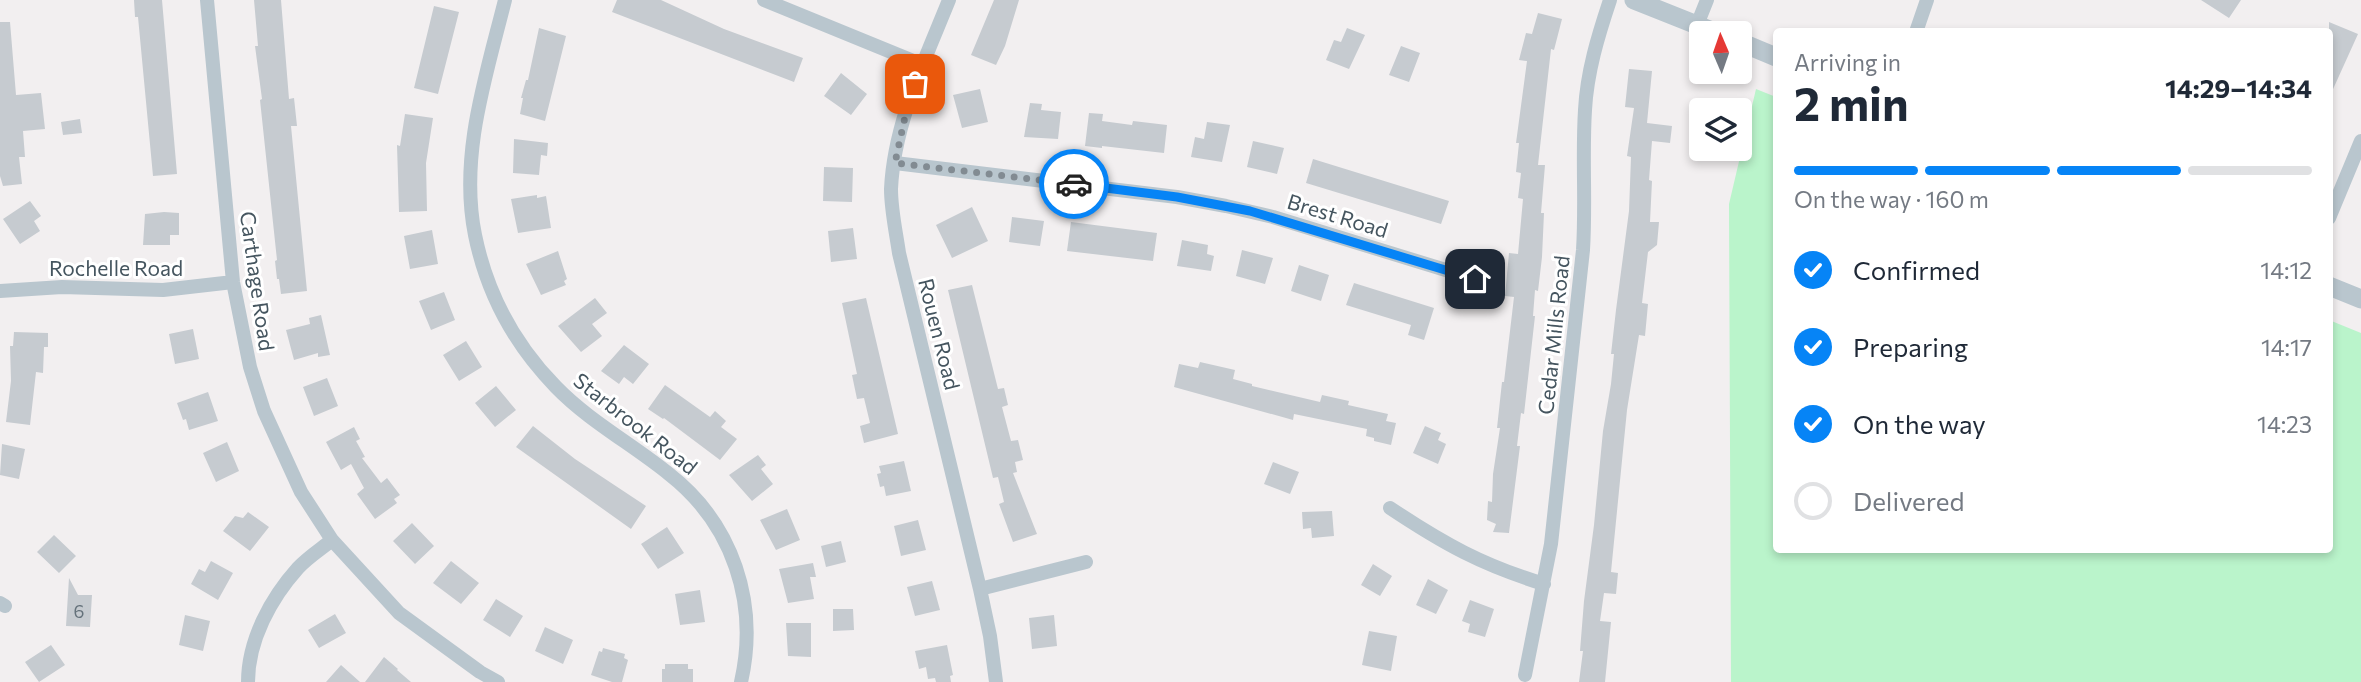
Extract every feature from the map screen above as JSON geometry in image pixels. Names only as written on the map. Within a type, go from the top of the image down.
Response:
[{"type":"street","name":"Carthage Road","points":[[207,0],[233,282],[250,367],[264,411],[301,492],[332,540],[398,612],[480,672],[498,682]]},
{"type":"street","name":"Starbrook Road","points":[[505,0],[477,116],[471,159],[474,232],[481,264],[493,297],[528,358],[557,389],[592,419],[669,473],[692,493],[719,528],[732,553],[742,584],[746,611],[745,664],[741,682]]},
{"type":"street","points":[[764,0],[923,65]]},
{"type":"street","name":"Rouen Road","points":[[949,0],[908,103],[891,190],[899,253],[980,589],[996,682]]},
{"type":"street","name":"Cedar Mills Road","points":[[1525,675],[1552,544],[1586,214],[1585,107],[1596,41],[1610,0]]},
{"type":"street","points":[[1634,0],[1689,22]]},
{"type":"street","points":[[1699,21],[1707,0]]},
{"type":"street","points":[[1917,28],[1927,0]]},
{"type":"street","points":[[1752,47],[1773,56]]},
{"type":"street","points":[[2333,208],[2361,141]]},
{"type":"street","name":"Brest Road","points":[[895,163],[1177,197],[1226,206],[1273,217],[1475,279]]},
{"type":"street","name":"Rochelle Road","points":[[0,291],[62,287],[163,290],[233,282]]},
{"type":"street","points":[[2333,288],[2361,299]]},
{"type":"street","points":[[1390,508],[1440,541],[1474,559],[1544,584]]},
{"type":"street","points":[[248,682],[254,645],[265,615],[299,566],[332,540]]},
{"type":"street","points":[[980,589],[1086,562]]},
{"type":"green space","points":[[1756,89],[1773,96],[1773,553],[2333,553],[2333,322],[2361,333],[2361,682],[1731,682],[1729,204],[1739,161],[1752,161],[1752,106]]},
{"type":"building","points":[[134,0],[162,0],[177,174],[153,176],[138,17],[135,17]]},
{"type":"building","points":[[254,0],[281,0],[289,99],[294,98],[297,126],[291,126],[307,291],[281,294],[277,279],[255,46],[258,46]]},
{"type":"building","points":[[617,0],[661,0],[724,29],[803,58],[794,82],[612,12]]},
{"type":"building","points":[[994,0],[1019,0],[1005,46],[996,65],[971,55]]},
{"type":"building","points":[[2201,0],[2241,0],[2229,18]]},
{"type":"building","points":[[434,6],[459,12],[438,94],[414,88]]},
{"type":"building","points":[[1538,13],[1562,19],[1554,50],[1551,49],[1538,165],[1545,165],[1541,213],[1544,213],[1542,257],[1538,291],[1535,290],[1535,316],[1524,414],[1521,413],[1517,446],[1520,446],[1509,533],[1493,532],[1496,524],[1487,520],[1488,501],[1492,502],[1500,428],[1497,428],[1514,297],[1505,296],[1509,253],[1518,254],[1523,199],[1518,198],[1521,173],[1516,172],[1519,143],[1516,143],[1527,61],[1519,60],[1526,33],[1532,34]]},
{"type":"building","points":[[0,22],[10,22],[16,95],[41,93],[45,129],[23,131],[25,157],[19,157],[22,184],[3,186],[0,176]]},
{"type":"building","points":[[2329,22],[2358,34],[2333,89],[2333,28],[2329,28]]},
{"type":"building","points":[[539,28],[566,36],[545,121],[520,114],[521,98],[528,80]]},
{"type":"building","points":[[1347,28],[1365,35],[1349,69],[1326,60],[1334,40],[1341,42]]},
{"type":"building","points":[[1401,46],[1420,53],[1409,82],[1389,75]]},
{"type":"building","points":[[1629,69],[1652,71],[1647,123],[1672,126],[1670,143],[1652,141],[1650,222],[1659,222],[1657,245],[1648,252],[1642,303],[1648,304],[1645,336],[1639,335],[1627,410],[1611,572],[1618,573],[1616,594],[1604,593],[1600,621],[1611,622],[1605,682],[1579,682],[1584,601],[1629,211],[1631,157],[1627,156],[1634,108],[1625,107]]},
{"type":"building","points":[[841,73],[867,94],[851,115],[824,96]]},
{"type":"building","points":[[980,89],[988,122],[962,128],[953,95]]},
{"type":"building","points":[[1030,103],[1042,104],[1041,110],[1061,112],[1058,139],[1024,137]]},
{"type":"building","points":[[1089,113],[1103,114],[1102,121],[1132,125],[1133,121],[1167,125],[1164,153],[1085,146]]},
{"type":"building","points":[[405,114],[433,118],[426,163],[427,211],[399,212],[397,145],[400,146]]},
{"type":"building","points":[[80,119],[82,133],[63,135],[61,122]]},
{"type":"building","points":[[1207,122],[1230,125],[1222,162],[1191,157],[1195,137],[1204,139]]},
{"type":"building","points":[[514,139],[548,143],[547,156],[541,155],[539,175],[513,173]]},
{"type":"building","points":[[1253,141],[1284,148],[1277,174],[1247,167]]},
{"type":"building","points":[[1313,159],[1449,201],[1441,224],[1306,183]]},
{"type":"building","points":[[824,167],[853,168],[852,202],[823,201]]},
{"type":"building","points":[[537,195],[537,198],[546,196],[551,228],[518,233],[511,199]]},
{"type":"building","points":[[30,201],[41,216],[34,221],[40,231],[20,244],[3,219]]},
{"type":"building","points":[[972,207],[988,241],[952,258],[936,225]]},
{"type":"building","points":[[179,213],[179,235],[170,235],[170,245],[143,245],[145,214]]},
{"type":"building","points":[[1012,217],[1044,221],[1040,246],[1009,242]]},
{"type":"building","points":[[1071,222],[1157,233],[1153,261],[1067,251]]},
{"type":"building","points":[[853,228],[857,259],[831,262],[828,231]]},
{"type":"building","points":[[432,230],[438,264],[410,269],[404,236]]},
{"type":"building","points":[[1182,240],[1208,245],[1207,254],[1214,256],[1211,271],[1177,266]]},
{"type":"building","points":[[1242,250],[1273,258],[1265,284],[1236,276]]},
{"type":"building","points":[[558,251],[567,279],[564,281],[566,285],[541,295],[526,264]]},
{"type":"building","points":[[1299,265],[1329,275],[1321,301],[1291,291]]},
{"type":"building","points":[[1354,283],[1434,308],[1424,340],[1408,335],[1411,325],[1346,305]]},
{"type":"building","points":[[972,285],[998,389],[1004,388],[1008,405],[1002,407],[1011,441],[1018,440],[1023,460],[1015,462],[1017,472],[1013,473],[1037,534],[1013,542],[999,504],[1004,502],[998,477],[993,478],[948,290]]},
{"type":"building","points":[[444,292],[455,320],[431,330],[419,301]]},
{"type":"building","points":[[595,298],[607,313],[592,324],[602,336],[581,352],[558,326]]},
{"type":"building","points":[[866,298],[898,434],[864,443],[860,426],[870,423],[864,398],[857,399],[852,375],[857,374],[842,303]]},
{"type":"building","points":[[321,315],[330,355],[318,357],[318,353],[294,360],[286,330],[310,324],[309,318]]},
{"type":"building","points":[[193,329],[199,359],[175,364],[169,334]]},
{"type":"building","points":[[14,332],[48,333],[48,347],[44,347],[43,373],[36,372],[30,425],[6,422],[11,381],[10,346],[13,346]]},
{"type":"building","points":[[466,341],[482,367],[459,381],[443,355]]},
{"type":"building","points":[[624,345],[649,364],[633,384],[624,377],[619,384],[601,371]]},
{"type":"building","points":[[1200,362],[1235,370],[1233,379],[1252,386],[1320,402],[1322,395],[1349,401],[1348,405],[1388,414],[1386,421],[1396,423],[1391,445],[1366,436],[1367,429],[1294,414],[1293,420],[1174,387],[1179,364],[1198,368]]},
{"type":"building","points":[[327,378],[338,406],[314,416],[303,387]]},
{"type":"building","points":[[665,385],[710,417],[715,411],[726,421],[721,427],[737,439],[720,460],[648,409]]},
{"type":"building","points":[[496,386],[516,410],[495,427],[475,403]]},
{"type":"building","points":[[208,392],[218,421],[189,430],[177,403]]},
{"type":"building","points":[[533,426],[575,459],[646,506],[631,529],[516,447]]},
{"type":"building","points":[[1425,426],[1441,433],[1438,440],[1446,444],[1438,464],[1413,453]]},
{"type":"building","points":[[354,427],[360,439],[356,441],[365,457],[362,458],[381,483],[387,478],[400,495],[394,499],[397,503],[375,519],[357,494],[364,488],[351,464],[341,470],[326,442]]},
{"type":"building","points":[[227,442],[239,471],[216,482],[203,453]]},
{"type":"building","points":[[2,444],[25,449],[19,479],[0,475]]},
{"type":"building","points":[[758,455],[766,465],[761,469],[773,484],[752,501],[729,475]]},
{"type":"building","points":[[904,461],[911,491],[886,496],[884,486],[880,487],[877,474],[881,473],[879,466]]},
{"type":"building","points":[[1273,462],[1299,472],[1290,494],[1264,484]]},
{"type":"building","points":[[787,509],[800,540],[776,550],[760,520]]},
{"type":"building","points":[[1332,511],[1334,536],[1312,538],[1311,528],[1303,529],[1302,512]]},
{"type":"building","points":[[248,512],[269,527],[250,551],[223,531],[235,516],[243,518]]},
{"type":"building","points":[[918,520],[926,550],[901,556],[894,526]]},
{"type":"building","points":[[412,523],[434,546],[415,564],[393,541]]},
{"type":"building","points":[[667,527],[684,553],[658,569],[641,544]]},
{"type":"building","points":[[54,535],[76,556],[59,573],[37,552]]},
{"type":"building","points":[[841,541],[846,562],[826,567],[821,546]]},
{"type":"building","points":[[211,561],[233,573],[218,600],[191,584],[199,569],[205,572]]},
{"type":"building","points":[[451,561],[479,583],[461,604],[433,583]]},
{"type":"building","points":[[813,563],[816,577],[810,577],[814,599],[788,603],[779,569]]},
{"type":"building","points":[[1373,564],[1392,576],[1380,596],[1361,585]]},
{"type":"building","points":[[69,578],[78,595],[92,595],[90,627],[66,626]]},
{"type":"building","points":[[1428,579],[1448,590],[1436,614],[1416,605]]},
{"type":"building","points":[[932,581],[940,610],[915,616],[907,587]]},
{"type":"building","points":[[700,590],[705,622],[680,625],[675,594]]},
{"type":"building","points":[[496,599],[523,616],[510,637],[483,620]]},
{"type":"building","points":[[1470,600],[1494,609],[1485,637],[1468,632],[1470,624],[1462,621]]},
{"type":"building","points":[[833,609],[853,609],[854,630],[833,631]]},
{"type":"building","points":[[335,614],[346,633],[319,648],[308,630]]},
{"type":"building","points":[[185,615],[210,621],[203,651],[179,645]]},
{"type":"building","points":[[1054,615],[1057,646],[1032,649],[1029,618]]},
{"type":"building","points":[[786,623],[811,623],[811,657],[788,656]]},
{"type":"building","points":[[545,627],[573,640],[563,664],[535,651]]},
{"type":"building","points":[[1369,631],[1397,636],[1391,671],[1362,665]]},
{"type":"building","points":[[51,645],[65,665],[39,682],[25,662]]},
{"type":"building","points":[[947,645],[953,675],[950,676],[951,682],[928,679],[926,667],[919,669],[915,651]]},
{"type":"building","points":[[603,648],[625,654],[624,658],[628,660],[622,682],[612,682],[591,675],[599,651],[602,652]]},
{"type":"building","points":[[384,657],[397,670],[411,682],[365,682]]},
{"type":"building","points":[[665,664],[688,664],[688,669],[693,669],[693,682],[662,682],[662,669],[665,669]]},
{"type":"building","points":[[341,665],[360,682],[326,682]]},
{"type":"way so far","points":[[915,84],[908,103],[895,163],[1074,184]]},
{"type":"route","points":[[1074,184],[1177,197],[1250,211],[1475,279]]}]
